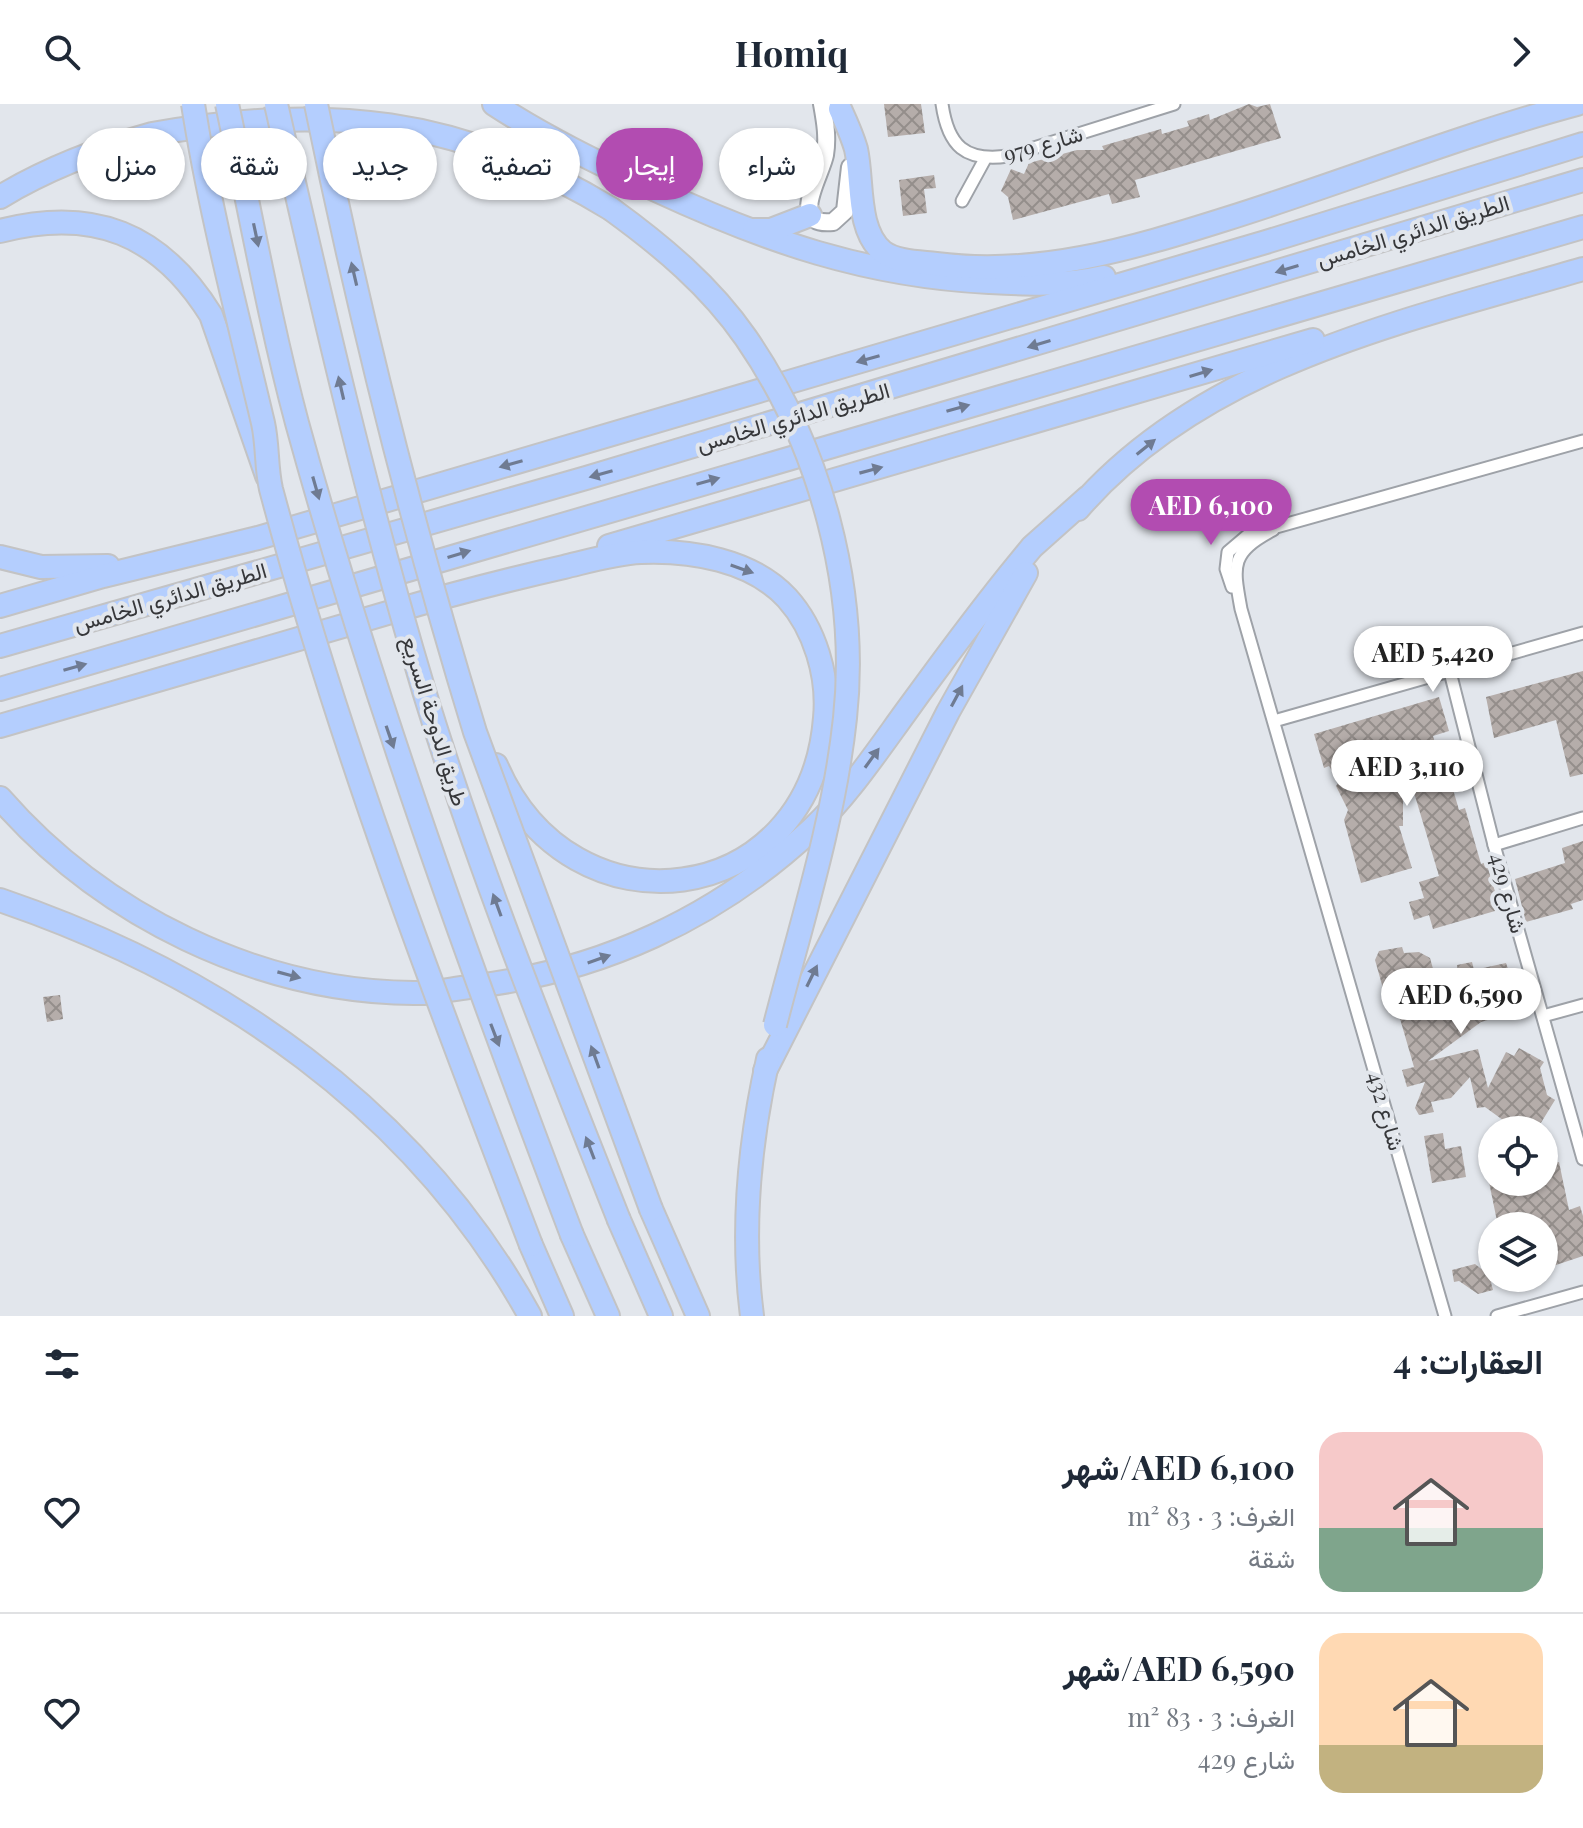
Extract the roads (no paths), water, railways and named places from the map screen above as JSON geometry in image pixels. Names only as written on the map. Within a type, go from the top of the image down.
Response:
[{"type":"highway","points":[[193,104],[214,218],[267,442],[270,485]]},
{"type":"highway","name":"طريق الدوحة السريع","points":[[227,104],[296,420],[380,706],[471,972],[572,1235],[608,1316]]},
{"type":"highway","name":"طريق الدوحة السريع","points":[[276,104],[348,419],[424,691],[511,943],[619,1220],[661,1316]]},
{"type":"highway","points":[[316,104],[385,406],[455,666],[481,747],[651,1209],[698,1316]]},
{"type":"highway","points":[[494,104],[574,152],[739,229],[847,263],[891,273],[936,280],[1042,285],[1085,281],[1266,242]]},
{"type":"highway","points":[[834,106],[855,147],[867,226],[878,246],[886,254],[908,261],[985,267],[1075,262],[1109,255],[1271,205],[1462,137],[1577,104]]},
{"type":"highway","points":[[0,197],[59,165],[100,149],[184,125],[255,112],[301,109],[400,120],[452,133],[517,157],[611,209],[677,259],[747,340],[803,449],[827,518],[841,579],[848,665],[839,769],[765,1071],[749,1179],[746,1234],[752,1316]]},
{"type":"highway","points":[[0,606],[103,576],[258,538],[1266,242],[1583,144]]},
{"type":"highway","name":"الطريق الدائري الخامس","points":[[0,646],[631,465],[1583,180]]},
{"type":"highway","points":[[739,229],[771,230],[810,215]]},
{"type":"highway","points":[[1,231],[39,222],[99,225],[130,235],[169,262],[197,292],[211,315],[270,485],[368,802],[430,983],[531,1245],[562,1316]]},
{"type":"highway","name":"الطريق الدائري الخامس","points":[[0,689],[1583,227]]},
{"type":"highway","points":[[0,798],[70,866],[113,897],[214,952],[308,981],[416,994],[501,984],[574,967],[648,941],[694,918],[752,878],[813,828],[864,770],[1009,575],[1058,522],[1150,443],[1230,390],[1300,358],[1424,316],[1583,269]]},
{"type":"highway","points":[[0,726],[501,581],[1292,345],[1357,328],[1424,316]]},
{"type":"highway","points":[[765,1071],[1003,609],[1039,553],[1087,498]]},
{"type":"highway","points":[[0,557],[41,567],[107,566],[258,538]]},
{"type":"highway","points":[[455,666],[470,694],[483,734],[513,801],[530,823],[561,852],[620,877],[666,880],[712,873],[768,841],[792,814],[811,783],[825,727],[825,684],[807,630],[787,599],[746,567],[699,557],[642,552],[501,581]]},
{"type":"highway","points":[[0,900],[57,920],[188,979],[293,1047],[410,1154],[493,1255],[530,1316]]},
{"type":"street","name":"شارع 979","points":[[942,104],[945,124],[955,143],[968,154],[985,159],[1008,156],[1167,105]]},
{"type":"street","points":[[834,106],[850,163],[848,202],[840,218],[824,223],[810,215],[809,196],[826,146],[834,106]]},
{"type":"street","points":[[962,201],[985,159]]},
{"type":"street","name":"شارع 432","points":[[1445,1316],[1274,721],[1226,569],[1228,552],[1239,538],[1583,441]]},
{"type":"street","points":[[1274,721],[1583,633]]},
{"type":"street","name":"شارع 429","points":[[1450,672],[1494,845],[1583,1159]]},
{"type":"street","points":[[1494,845],[1583,818]]},
{"type":"street","points":[[1543,1016],[1583,1005]]},
{"type":"street","points":[[1497,1316],[1583,1292]]}]
